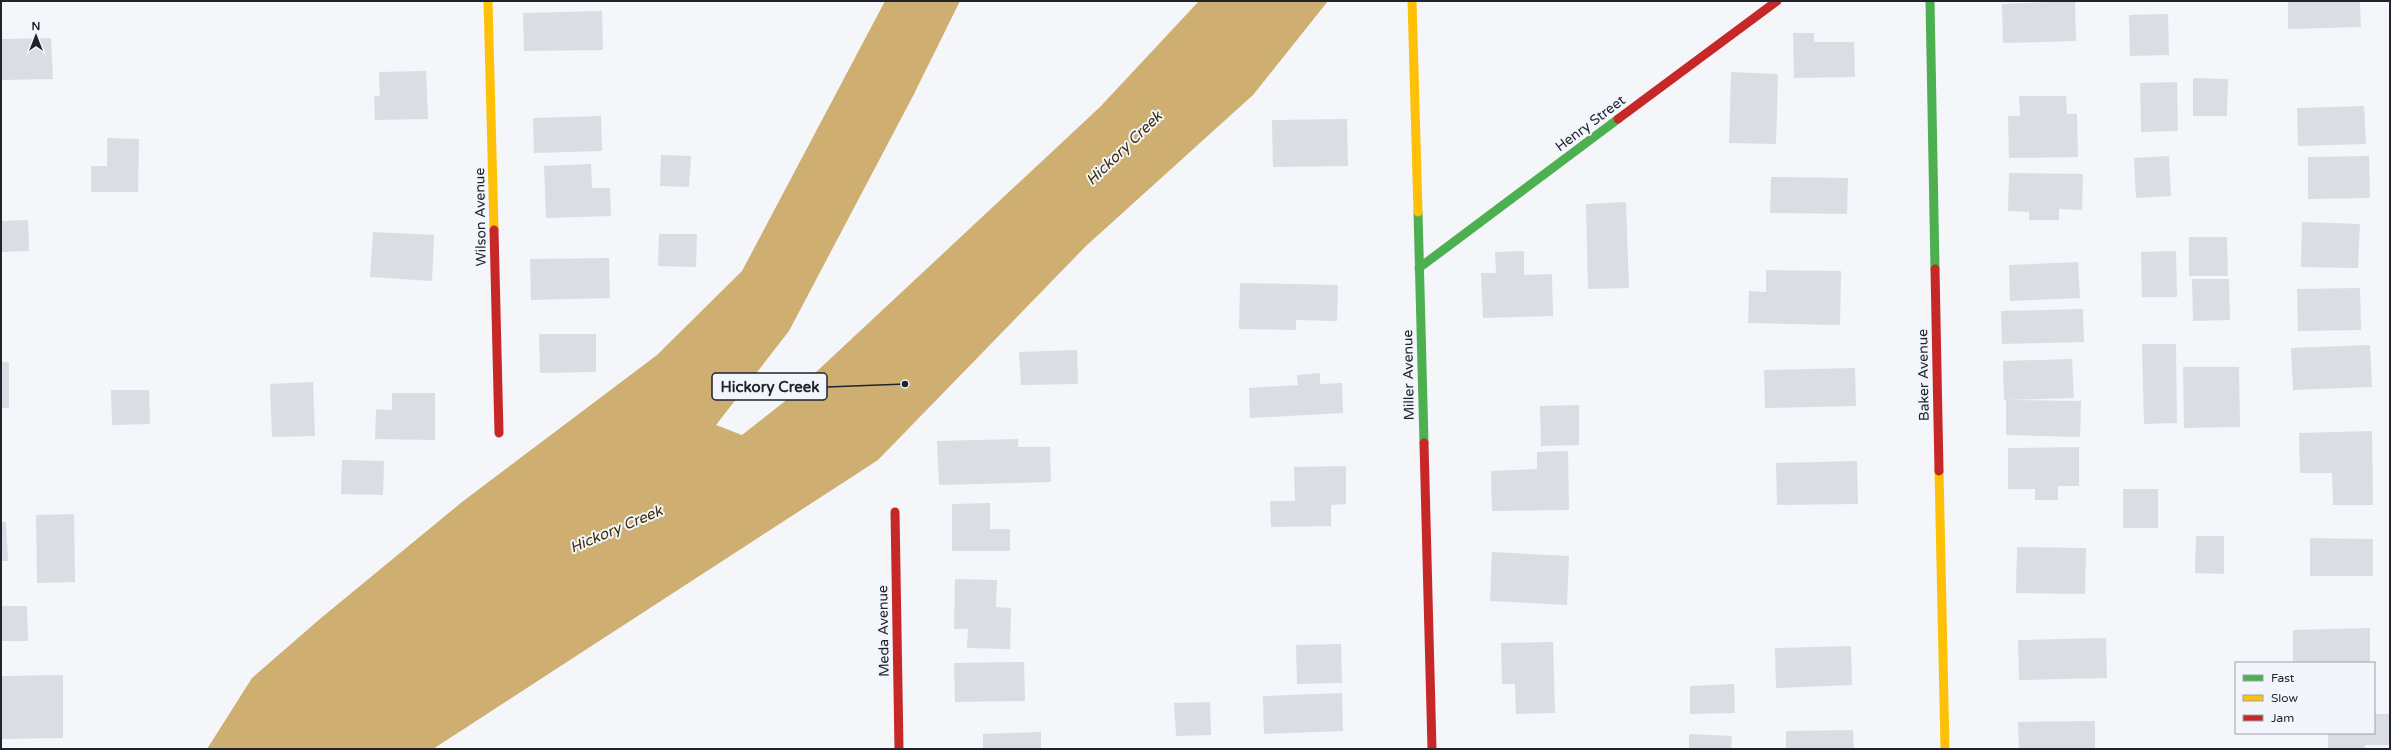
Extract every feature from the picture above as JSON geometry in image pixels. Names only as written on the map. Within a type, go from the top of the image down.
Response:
[{"type":"street","name":"Wilson Avenue","points":[[488,1],[499,433]]},
{"type":"street","name":"Miller Avenue","points":[[1412,1],[1432,749]]},
{"type":"street","name":"Henry Street","points":[[1419,268],[1777,1]]},
{"type":"street","name":"Baker Avenue","points":[[1930,1],[1945,749]]},
{"type":"street","name":"Meda Avenue","points":[[895,512],[899,749]]},
{"type":"water","points":[[885,1],[960,1],[913,96],[789,331],[716,425],[742,435],[784,402],[1100,107],[1199,1],[1328,1],[1253,95],[1086,246],[878,460],[433,749],[207,749],[252,678],[321,618],[462,502],[657,355],[742,271]]},
{"type":"building","points":[[2075,1],[2076,41],[2003,43],[2002,4]]},
{"type":"building","points":[[2288,1],[2360,1],[2361,27],[2288,29]]},
{"type":"building","points":[[602,11],[603,50],[524,51],[523,13]]},
{"type":"building","points":[[2168,14],[2169,55],[2130,56],[2129,15]]},
{"type":"building","points":[[1793,33],[1814,33],[1814,42],[1854,42],[1855,77],[1794,78]]},
{"type":"building","points":[[51,38],[53,79],[1,80],[1,39]]},
{"type":"building","points":[[426,71],[428,119],[375,120],[374,96],[380,96],[379,72]]},
{"type":"building","points":[[1731,72],[1778,74],[1776,144],[1729,143]]},
{"type":"building","points":[[2193,78],[2228,79],[2227,116],[2193,116]]},
{"type":"building","points":[[2177,82],[2178,131],[2141,132],[2140,83]]},
{"type":"building","points":[[2019,96],[2066,96],[2067,114],[2077,114],[2078,157],[2009,158],[2008,116],[2020,116]]},
{"type":"building","points":[[2364,106],[2366,144],[2298,146],[2297,108]]},
{"type":"building","points":[[601,116],[602,151],[534,153],[533,118]]},
{"type":"building","points":[[1347,119],[1348,166],[1273,167],[1272,120]]},
{"type":"building","points":[[107,138],[139,139],[138,192],[91,192],[91,166],[107,166]]},
{"type":"building","points":[[661,155],[691,156],[689,187],[660,186]]},
{"type":"building","points":[[2169,156],[2171,196],[2136,198],[2134,158]]},
{"type":"building","points":[[2369,156],[2370,198],[2308,199],[2308,157]]},
{"type":"building","points":[[591,164],[592,188],[610,188],[611,216],[546,218],[544,166]]},
{"type":"building","points":[[2009,173],[2083,174],[2082,210],[2059,209],[2059,220],[2029,220],[2029,212],[2008,211]]},
{"type":"building","points":[[1771,177],[1848,178],[1847,214],[1770,213]]},
{"type":"building","points":[[1626,202],[1629,288],[1588,289],[1586,204]]},
{"type":"building","points":[[28,220],[29,251],[1,252],[1,221]]},
{"type":"building","points":[[2302,222],[2360,224],[2358,268],[2301,267]]},
{"type":"building","points":[[373,232],[434,235],[432,281],[370,277]]},
{"type":"building","points":[[659,234],[697,234],[696,267],[658,266]]},
{"type":"building","points":[[2189,237],[2227,237],[2228,276],[2189,276]]},
{"type":"building","points":[[1524,251],[1524,275],[1552,274],[1553,316],[1483,318],[1481,273],[1496,273],[1495,252]]},
{"type":"building","points":[[2176,251],[2177,297],[2142,297],[2141,252]]},
{"type":"building","points":[[609,258],[610,298],[531,300],[530,259]]},
{"type":"building","points":[[2078,262],[2080,298],[2010,301],[2009,265]]},
{"type":"building","points":[[1766,270],[1841,271],[1840,325],[1748,323],[1749,291],[1766,292]]},
{"type":"building","points":[[2192,279],[2229,279],[2230,320],[2193,321]]},
{"type":"building","points":[[1240,283],[1338,285],[1337,321],[1296,320],[1296,330],[1239,329]]},
{"type":"building","points":[[2360,288],[2361,330],[2298,331],[2297,289]]},
{"type":"building","points":[[2083,309],[2084,342],[2002,344],[2001,311]]},
{"type":"building","points":[[539,334],[596,334],[596,372],[540,373]]},
{"type":"building","points":[[2142,344],[2176,344],[2177,423],[2144,424]]},
{"type":"building","points":[[2370,345],[2372,387],[2293,390],[2291,348]]},
{"type":"building","points":[[1077,350],[1078,384],[1021,385],[1019,352]]},
{"type":"building","points":[[2072,359],[2074,398],[2004,400],[2003,361]]},
{"type":"building","points":[[1,362],[9,362],[9,408],[1,408]]},
{"type":"building","points":[[2183,367],[2239,367],[2240,427],[2184,428]]},
{"type":"building","points":[[1855,368],[1856,406],[1765,408],[1764,370]]},
{"type":"building","points":[[1320,373],[1320,384],[1342,383],[1343,413],[1250,418],[1249,388],[1298,385],[1297,375]]},
{"type":"building","points":[[313,382],[315,436],[272,437],[270,384]]},
{"type":"building","points":[[111,390],[149,390],[150,424],[112,425]]},
{"type":"building","points":[[392,393],[435,393],[435,440],[375,439],[376,409],[392,410]]},
{"type":"building","points":[[2006,400],[2081,401],[2080,437],[2006,435]]},
{"type":"building","points":[[1579,405],[1579,445],[1541,446],[1540,406]]},
{"type":"building","points":[[2372,431],[2373,505],[2333,505],[2332,473],[2300,473],[2299,433]]},
{"type":"building","points":[[1018,439],[1018,447],[1050,447],[1051,482],[939,485],[937,441]]},
{"type":"building","points":[[2079,447],[2079,486],[2058,486],[2058,500],[2035,500],[2035,489],[2008,489],[2008,448]]},
{"type":"building","points":[[1568,451],[1569,510],[1492,511],[1491,471],[1537,469],[1537,452]]},
{"type":"building","points":[[342,460],[384,461],[383,495],[341,494]]},
{"type":"building","points":[[1857,461],[1858,504],[1777,505],[1776,463]]},
{"type":"building","points":[[1346,466],[1346,504],[1331,505],[1331,526],[1271,527],[1270,501],[1295,501],[1294,467]]},
{"type":"building","points":[[2123,489],[2158,489],[2158,528],[2123,528]]},
{"type":"building","points":[[990,503],[990,529],[1010,529],[1010,551],[952,551],[952,504]]},
{"type":"building","points":[[74,514],[75,582],[37,583],[36,515]]},
{"type":"building","points":[[1,522],[6,522],[8,561],[1,561]]},
{"type":"building","points":[[2196,536],[2224,536],[2224,574],[2195,573]]},
{"type":"building","points":[[2310,538],[2373,539],[2373,576],[2310,576]]},
{"type":"building","points":[[2017,547],[2086,548],[2085,594],[2016,593]]},
{"type":"building","points":[[1492,552],[1569,556],[1567,605],[1490,601]]},
{"type":"building","points":[[955,579],[997,580],[996,607],[1011,608],[1010,649],[967,648],[968,629],[954,629]]},
{"type":"building","points":[[1,606],[27,606],[28,641],[1,641]]},
{"type":"building","points":[[2370,628],[2370,662],[2293,662],[2293,630]]},
{"type":"building","points":[[2106,638],[2107,678],[2019,680],[2018,640]]},
{"type":"building","points":[[1553,642],[1555,713],[1516,714],[1515,684],[1502,684],[1501,643]]},
{"type":"building","points":[[1341,644],[1342,683],[1297,684],[1296,645]]},
{"type":"building","points":[[1851,646],[1852,685],[1776,688],[1775,648]]},
{"type":"building","points":[[1024,662],[1025,701],[955,702],[954,663]]},
{"type":"building","points":[[63,675],[63,738],[1,739],[1,676]]},
{"type":"building","points":[[1734,684],[1735,713],[1690,714],[1690,686]]},
{"type":"building","points":[[1342,693],[1343,731],[1264,734],[1263,696]]},
{"type":"building","points":[[1210,702],[1211,735],[1176,736],[1174,703]]},
{"type":"building","points":[[2375,714],[2390,714],[2390,745],[2365,745],[2365,749],[2328,749],[2328,734],[2375,734]]},
{"type":"building","points":[[2095,721],[2095,749],[2019,749],[2018,722]]},
{"type":"building","points":[[1853,730],[1854,749],[1786,749],[1786,731]]},
{"type":"building","points":[[1041,732],[1041,749],[983,749],[983,734]]},
{"type":"building","points":[[1689,734],[1732,736],[1731,749],[1689,749]]},
{"type":"traffic: fast","points":[[1930,1],[1935,269]]},
{"type":"traffic: fast","points":[[1419,268],[1618,119]]},
{"type":"traffic: fast","points":[[1418,212],[1424,443]]},
{"type":"traffic: slow","points":[[488,1],[494,230]]},
{"type":"traffic: slow","points":[[1412,1],[1418,212]]},
{"type":"traffic: slow","points":[[1939,471],[1945,749]]},
{"type":"traffic: jam","points":[[1618,119],[1777,1]]},
{"type":"traffic: jam","points":[[494,230],[499,433]]},
{"type":"traffic: jam","points":[[1935,269],[1939,471]]},
{"type":"traffic: jam","points":[[1424,443],[1432,749]]},
{"type":"traffic: jam","points":[[895,512],[899,749]]},
{"type":"place","name":"Hickory Creek","points":[[905,384]]}]
